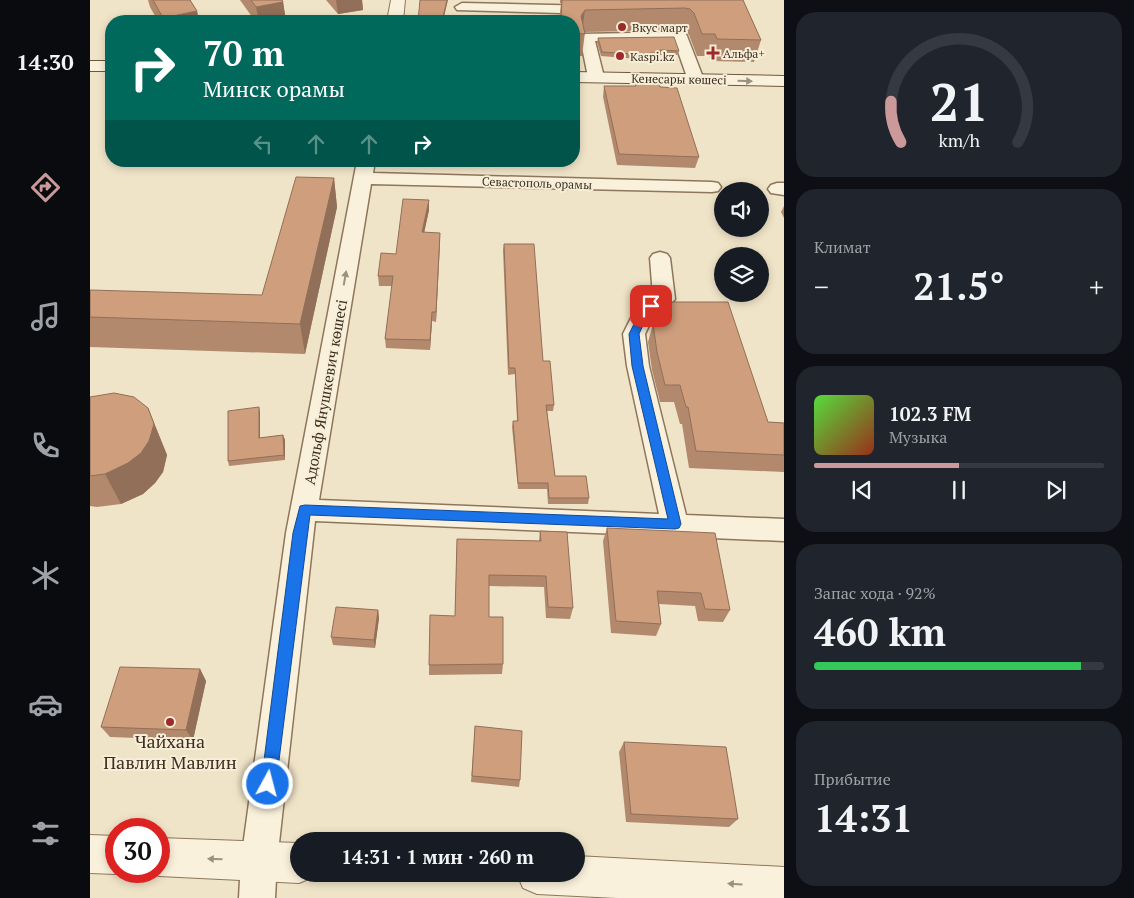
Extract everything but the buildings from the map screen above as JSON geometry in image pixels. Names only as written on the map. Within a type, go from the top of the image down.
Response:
[{"type":"street","points":[[396,15],[398,0]]},
{"type":"street","points":[[462,7],[555,15],[605,10]]},
{"type":"street","points":[[596,77],[580,36],[680,36],[696,80]]},
{"type":"street","points":[[90,66],[105,66]]},
{"type":"street","name":"Кенесары көшесі","points":[[580,77],[784,81]]},
{"type":"street","name":"Севастополь орамы","points":[[364,170],[712,186]]},
{"type":"street","name":"Адольф Янушкевич көшесі","points":[[258,880],[300,533],[364,170]]},
{"type":"street","points":[[660,258],[664,299],[644,313],[634,334],[638,366],[675,524]]},
{"type":"street","points":[[305,510],[784,530]]},
{"type":"street","points":[[90,854],[105,855]]},
{"type":"street","points":[[170,860],[258,880],[290,867]]},
{"type":"street","points":[[585,877],[784,887]]},
{"type":"place","name":"Вкус март","points":[[622,27]]},
{"type":"place","name":"Альфа+","points":[[713,53]]},
{"type":"place","name":"Kaspi.kz","points":[[620,56]]},
{"type":"place","name":"Чайхана Павлин Мавлин","points":[[170,722]]},
{"type":"route","points":[[268,784],[300,533],[305,510],[675,524],[638,366],[634,334],[644,313],[651,306]]}]
